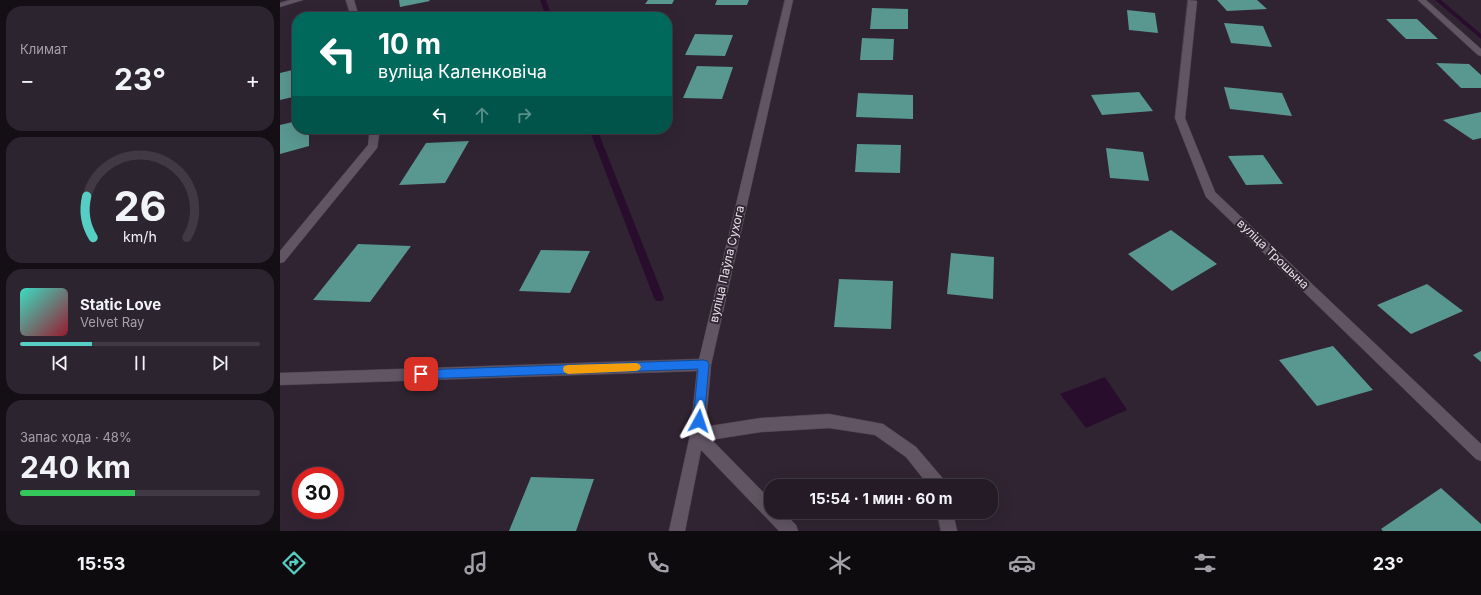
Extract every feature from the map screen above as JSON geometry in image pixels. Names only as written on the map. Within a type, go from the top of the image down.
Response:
[{"type":"street","points":[[280,5],[299,0]]},
{"type":"street","points":[[350,0],[354,12]]},
{"type":"street","name":"вуліца Паўла Сухога","points":[[678,531],[697,435],[704,364],[789,0]]},
{"type":"street","name":"вуліца Трошына","points":[[1192,0],[1194,1],[1180,118],[1210,194],[1481,454]]},
{"type":"street","points":[[1422,0],[1481,53]]},
{"type":"street","points":[[280,259],[373,146],[374,134]]},
{"type":"street","points":[[280,379],[704,364]]},
{"type":"street","points":[[697,435],[761,425],[828,421],[878,429],[911,452],[933,479]]},
{"type":"street","points":[[697,435],[764,505]]},
{"type":"street","points":[[778,519],[790,531]]},
{"type":"street","points":[[946,519],[949,531]]},
{"type":"shaded area","points":[[1105,377],[1127,410],[1086,428],[1060,394]]},
{"type":"building","points":[[399,0],[429,0],[430,1],[400,7]]},
{"type":"building","points":[[648,0],[674,0],[672,4],[645,4]]},
{"type":"building","points":[[717,0],[749,0],[747,5],[715,5]]},
{"type":"building","points":[[1217,0],[1257,0],[1267,9],[1227,11]]},
{"type":"building","points":[[872,8],[908,9],[908,29],[870,29]]},
{"type":"building","points":[[1127,10],[1155,13],[1158,33],[1129,30]]},
{"type":"building","points":[[1386,19],[1417,19],[1438,39],[1406,39]]},
{"type":"building","points":[[1224,23],[1263,26],[1272,47],[1231,43]]},
{"type":"building","points":[[695,34],[733,35],[725,56],[685,55]]},
{"type":"building","points":[[862,38],[894,39],[893,60],[860,60]]},
{"type":"building","points":[[1436,63],[1469,64],[1481,75],[1481,88],[1461,88]]},
{"type":"building","points":[[697,66],[733,67],[722,99],[683,98]]},
{"type":"building","points":[[292,70],[292,97],[280,100],[280,73]]},
{"type":"building","points":[[1224,87],[1282,93],[1292,116],[1230,109]]},
{"type":"building","points":[[1139,92],[1153,111],[1102,115],[1091,95]]},
{"type":"building","points":[[858,93],[913,95],[913,119],[856,117]]},
{"type":"building","points":[[1481,112],[1481,138],[1473,140],[1443,120]]},
{"type":"building","points":[[292,122],[292,134],[309,134],[309,146],[280,154],[280,125]]},
{"type":"building","points":[[469,141],[445,183],[399,185],[426,143]]},
{"type":"building","points":[[857,144],[901,145],[900,173],[855,172]]},
{"type":"building","points":[[1106,148],[1143,152],[1149,181],[1110,178]]},
{"type":"building","points":[[1263,155],[1283,184],[1246,185],[1228,156]]},
{"type":"building","points":[[1171,230],[1217,264],[1172,291],[1128,254]]},
{"type":"building","points":[[358,244],[411,246],[370,302],[313,300]]},
{"type":"building","points":[[541,250],[590,251],[570,293],[519,291]]},
{"type":"building","points":[[951,253],[994,257],[993,299],[947,294]]},
{"type":"building","points":[[839,279],[893,281],[891,329],[834,327]]},
{"type":"building","points":[[1427,284],[1463,311],[1411,334],[1377,305]]},
{"type":"building","points":[[1333,346],[1373,390],[1317,406],[1279,360]]},
{"type":"building","points":[[1481,351],[1481,362],[1473,355]]},
{"type":"building","points":[[531,477],[594,479],[576,531],[509,531]]},
{"type":"building","points":[[1441,488],[1481,524],[1481,531],[1383,531],[1381,529]]},
{"type":"waterway","points":[[543,0],[547,12]]},
{"type":"waterway","points":[[1438,0],[1481,37]]},
{"type":"waterway","points":[[595,134],[659,298]]},
{"type":"slow traffic","points":[[568,369],[636,367]]},
{"type":"route","points":[[421,374],[704,364],[699,421]]}]
